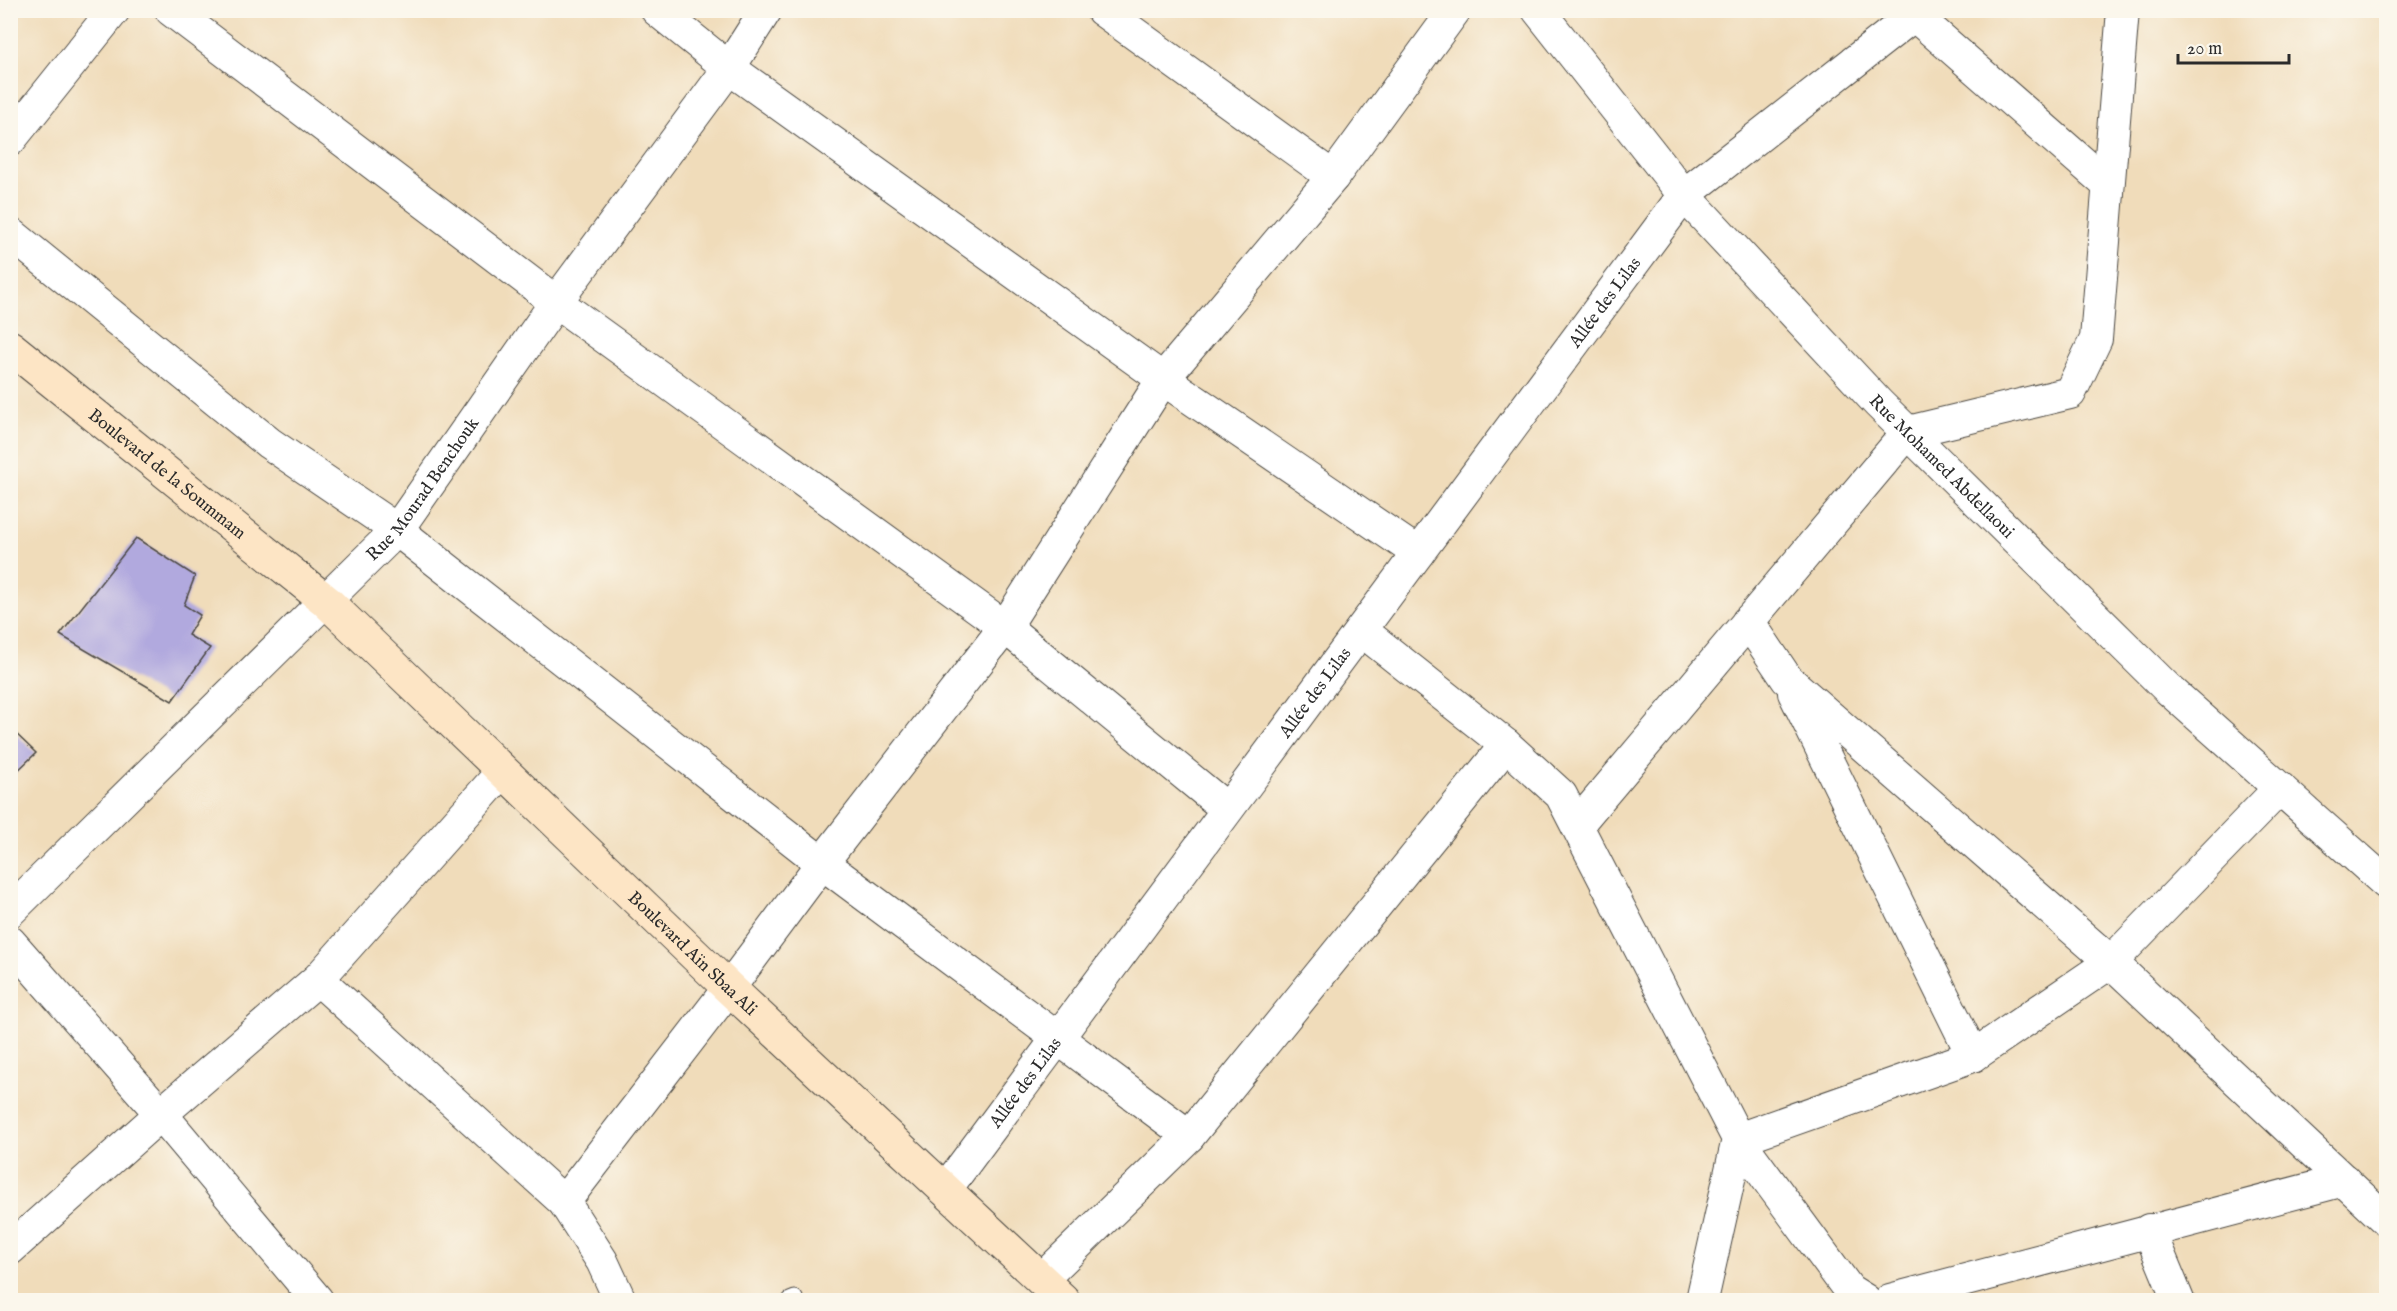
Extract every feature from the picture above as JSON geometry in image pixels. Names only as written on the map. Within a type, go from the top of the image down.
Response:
[{"type":"main road","name":"Boulevard de la Soummam","points":[[10,347],[326,601]]},
{"type":"main road","name":"Boulevard Aïn Sbaa Ali","points":[[326,601],[729,988],[1052,1290]]},
{"type":"street","points":[[10,140],[114,10]]},
{"type":"street","points":[[171,10],[556,302],[1005,627],[1227,809]]},
{"type":"street","points":[[657,10],[729,68],[1163,379],[1418,553]]},
{"type":"street","name":"Rue Mourad Benchouk","points":[[10,911],[398,530],[556,302],[729,68],[766,10]]},
{"type":"street","points":[[1102,10],[1333,177]]},
{"type":"street","points":[[564,1202],[1005,627],[1163,379],[1333,177],[1455,10]]},
{"type":"street","name":"Rue Mohamed Abdellaoui","points":[[1538,10],[1684,195],[1878,403],[2166,687],[2386,883]]},
{"type":"street","points":[[1577,825],[1908,432],[2070,393],[2096,339],[2123,10]]},
{"type":"street","points":[[1914,13],[2108,184]]},
{"type":"street","name":"Allée des Lilas","points":[[945,1190],[1684,195],[1914,13]]},
{"type":"street","points":[[10,233],[269,444],[398,530],[822,863],[1189,1136]]},
{"type":"street","points":[[1748,621],[1787,679],[1973,1056]]},
{"type":"street","points":[[1361,630],[1506,745],[1561,795],[1738,1139],[1849,1290],[1865,1300]]},
{"type":"street","points":[[1787,679],[2111,962],[2386,1220]]},
{"type":"street","points":[[1052,1290],[1189,1136],[1506,745]]},
{"type":"street","points":[[10,1248],[318,979],[502,772]]},
{"type":"street","points":[[1738,1139],[1973,1056],[2111,962],[2280,788]]},
{"type":"street","points":[[10,942],[161,1114],[305,1295]]},
{"type":"street","points":[[318,979],[564,1202],[602,1261],[620,1300]]},
{"type":"street","points":[[1702,1300],[1738,1139]]},
{"type":"street","points":[[1890,1300],[2344,1180]]},
{"type":"street","points":[[2149,1230],[2178,1300]]},
{"type":"lane","points":[[790,1300],[795,1298],[795,1300]]},
{"type":"building","points":[[136,538],[195,576],[184,605],[200,615],[188,635],[210,648],[172,701],[60,635]]},
{"type":"building","points":[[10,728],[36,753],[10,778]]}]
